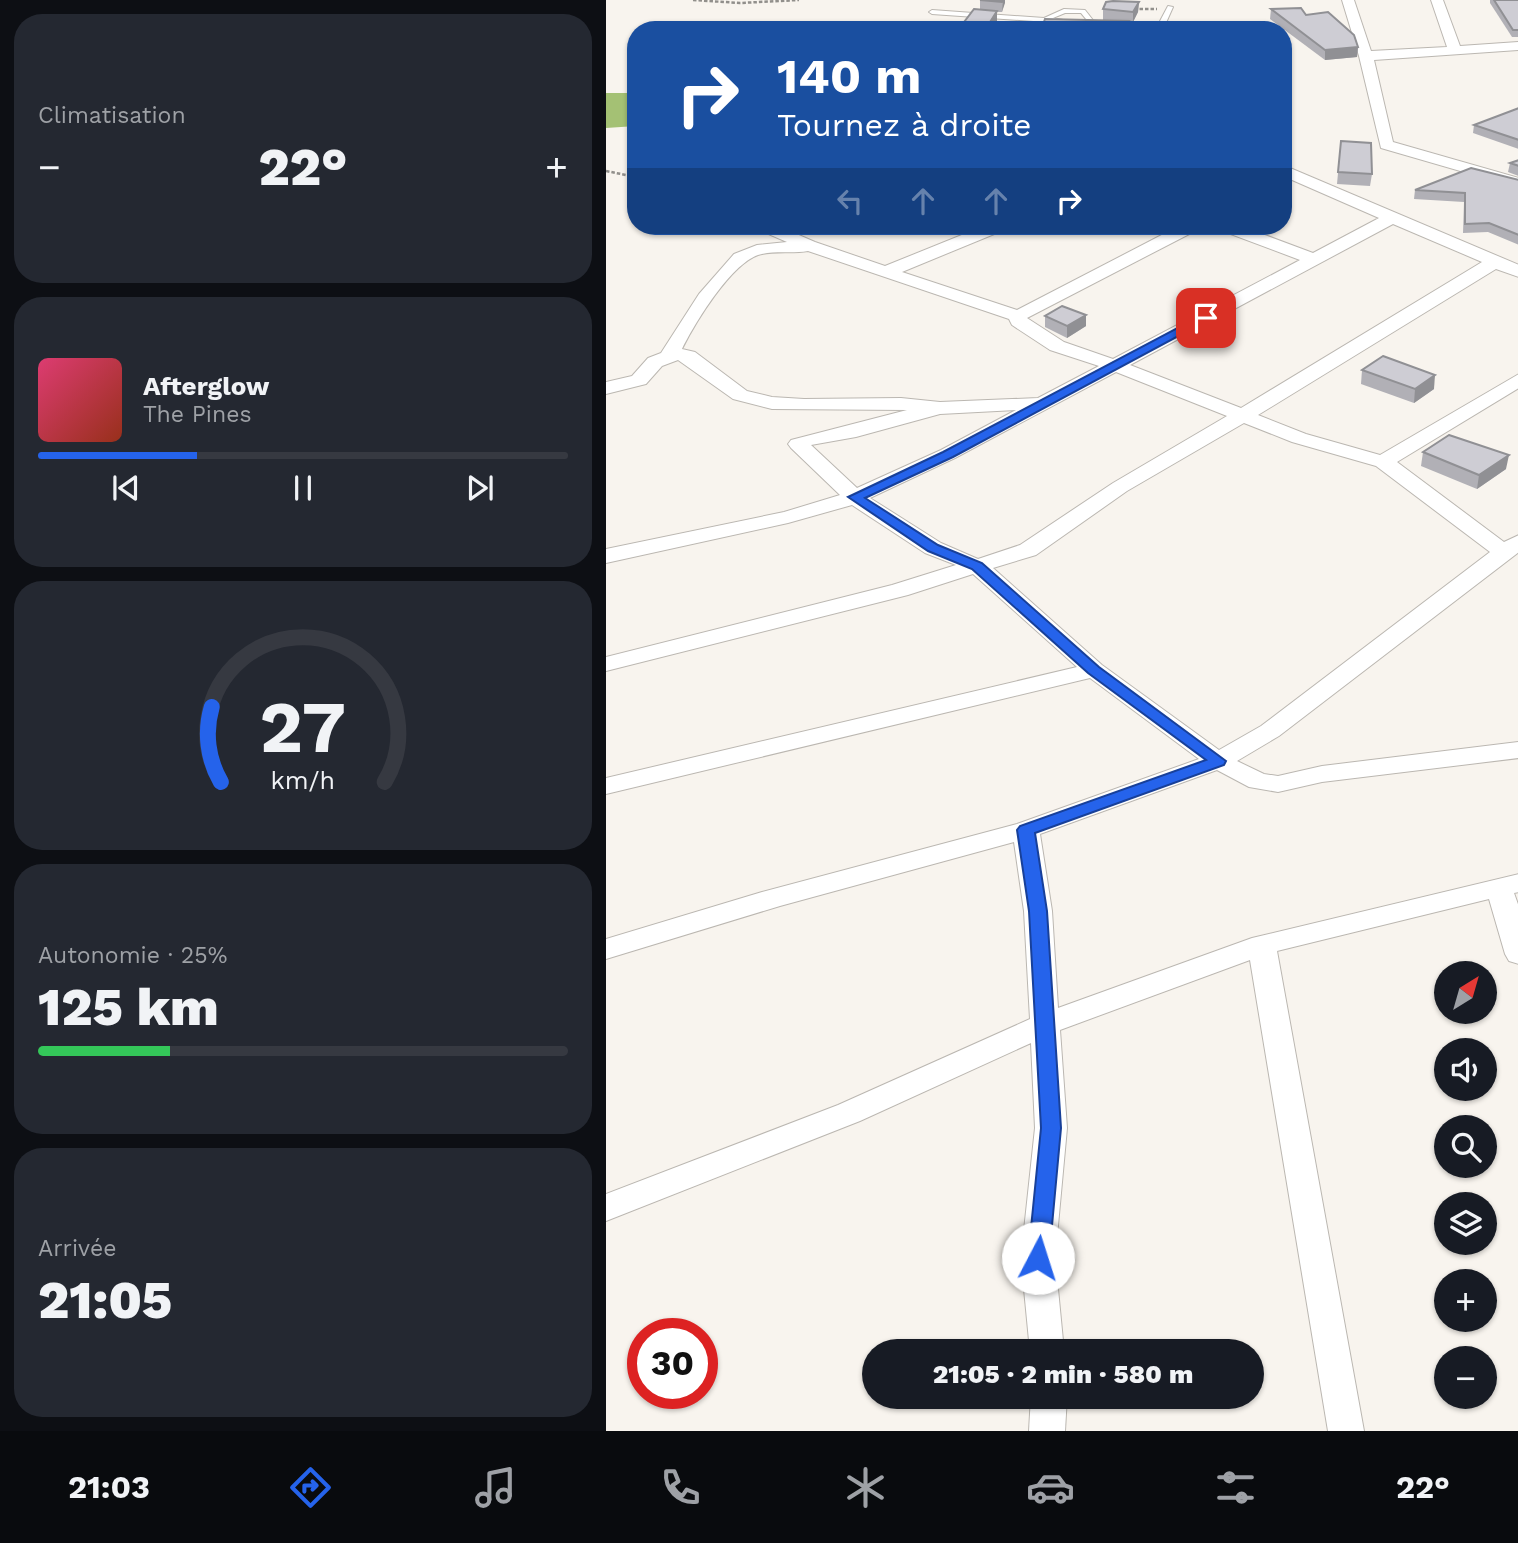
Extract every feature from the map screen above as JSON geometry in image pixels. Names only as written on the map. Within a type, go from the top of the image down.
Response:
[{"type":"street","points":[[1348,0],[1366,56],[1386,145],[1518,183]]},
{"type":"street","points":[[1437,0],[1455,50]]},
{"type":"street","points":[[1366,56],[1518,46]]},
{"type":"street","points":[[1292,174],[1518,272]]},
{"type":"street","points":[[606,556],[788,517],[855,497],[948,454],[1393,218]]},
{"type":"street","points":[[785,235],[809,246],[1018,316],[1174,235]]},
{"type":"street","points":[[886,272],[975,235]]},
{"type":"street","points":[[1250,235],[1314,259]]},
{"type":"street","points":[[606,388],[639,380],[655,362],[670,354],[685,326],[742,257],[758,250],[809,246]]},
{"type":"street","points":[[606,664],[899,590],[1028,550],[1120,486],[1495,262]]},
{"type":"street","points":[[606,949],[772,898],[1026,830],[1218,761],[1270,731],[1511,547],[1383,462],[1299,438],[1117,366],[1057,346],[1022,327],[1018,316]]},
{"type":"street","points":[[670,354],[688,356],[706,368],[721,384],[753,400],[804,405],[901,404],[940,408],[1042,403]]},
{"type":"street","points":[[1383,462],[1518,380]]},
{"type":"street","points":[[940,408],[894,418],[846,434],[800,442],[799,447],[855,497],[933,548],[977,566],[1094,670],[1218,761],[1258,781],[1278,784],[1322,774],[1518,750]]},
{"type":"street","points":[[606,786],[1094,670]]},
{"type":"street","points":[[1026,830],[1038,911],[1051,1128],[1038,1258],[1046,1339]]},
{"type":"street","points":[[606,1208],[849,1113],[1046,1024],[1262,945],[1509,885],[1518,954]]},
{"type":"street","points":[[1262,945],[1346,1431]]},
{"type":"street","points":[[1047,1431],[1048,1409]]},
{"type":"lane","points":[[1074,0],[1069,6],[1074,11]]},
{"type":"lane","points":[[1163,21],[1170,7]]},
{"type":"lane","points":[[1042,20],[1064,11],[1074,11],[1083,12],[1090,21]]},
{"type":"lane","points":[[932,12],[1055,21]]},
{"type":"path","points":[[693,0],[740,3],[799,0]]},
{"type":"path","points":[[606,171],[627,175]]},
{"type":"green space","points":[[606,93],[627,93],[627,127],[606,128]]},
{"type":"building","points":[[1494,0],[1519,0],[1519,30],[1513,30]]},
{"type":"building","points":[[1106,2],[1139,2],[1133,12],[1103,9]]},
{"type":"building","points":[[1301,8],[1306,15],[1328,12],[1354,35],[1358,47],[1325,50],[1292,25],[1292,21],[1287,21],[1271,9]]},
{"type":"building","points":[[974,9],[997,11],[991,21],[965,21]]},
{"type":"building","points":[[1045,19],[1129,21],[1044,21]]},
{"type":"building","points":[[1519,108],[1519,140],[1474,125]]},
{"type":"building","points":[[1341,141],[1371,143],[1372,174],[1338,172]]},
{"type":"building","points":[[1471,168],[1519,180],[1519,235],[1489,223],[1465,224],[1465,193],[1415,190]]},
{"type":"building","points":[[1062,306],[1086,315],[1067,326],[1045,316]]},
{"type":"building","points":[[1383,356],[1435,375],[1415,389],[1362,370]]},
{"type":"building","points":[[1449,435],[1509,455],[1479,475],[1423,452]]},
{"type":"route","points":[[1038,1258],[1051,1128],[1038,911],[1026,830],[1218,761],[1094,670],[977,566],[933,548],[855,497],[948,454],[1206,318]]}]
